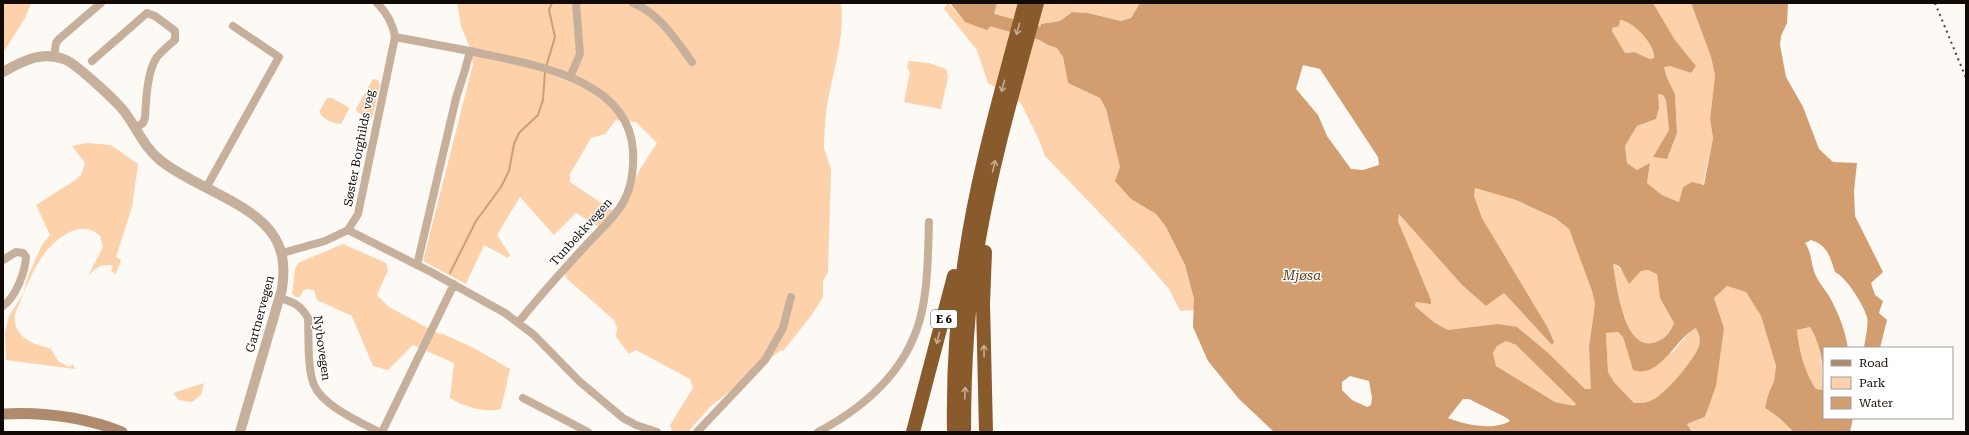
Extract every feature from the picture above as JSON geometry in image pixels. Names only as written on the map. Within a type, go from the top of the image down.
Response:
[{"type":"highway","name":"E 6","points":[[954,432],[957,327],[964,266],[1030,6]]},
{"type":"highway","name":"E 6","points":[[913,432],[958,259],[980,205]]},
{"type":"highway","name":"E 6","points":[[964,432],[968,318],[975,265],[980,205]]},
{"type":"highway","name":"E 6","points":[[980,205],[986,432]]},
{"type":"main road","points":[[3,414],[62,416],[99,424],[122,432]]},
{"type":"street","points":[[54,57],[58,39],[101,3]]},
{"type":"street","name":"Søster Borghilds veg","points":[[348,230],[353,226],[360,206],[395,37],[393,26],[388,16],[377,3]]},
{"type":"street","points":[[570,77],[580,54],[576,3]]},
{"type":"street","points":[[633,3],[656,17],[692,62]]},
{"type":"street","points":[[92,60],[147,13],[155,16],[175,31],[175,40],[156,57],[153,64],[149,79],[145,118],[143,123],[135,128]]},
{"type":"street","points":[[206,188],[279,57],[233,26]]},
{"type":"street","name":"Tunbekkvegen","points":[[395,37],[470,51],[556,71],[598,93],[612,104],[622,117],[632,142],[634,164],[631,182],[625,199],[616,213],[542,293],[518,323]]},
{"type":"street","points":[[417,266],[456,98],[470,51]]},
{"type":"street","name":"Gartnervegen","points":[[3,72],[33,57],[54,57],[65,59],[78,67],[125,112],[144,144],[160,160],[261,221],[274,236],[282,254],[284,271],[280,298],[240,432]]},
{"type":"street","points":[[818,432],[852,411],[882,386],[902,360],[922,313],[929,222]]},
{"type":"street","points":[[282,254],[325,241],[348,230],[454,284],[505,313],[534,335],[590,391],[623,418],[636,425],[657,432]]},
{"type":"street","points":[[3,260],[16,252],[23,253],[26,257],[11,299],[3,306]]},
{"type":"street","points":[[382,432],[454,284]]},
{"type":"street","points":[[697,432],[765,360],[783,328],[791,296]]},
{"type":"street","name":"Nybovegen","points":[[280,298],[295,303],[303,309],[308,318],[312,374],[314,384],[321,397],[379,432]]},
{"type":"street","points":[[523,398],[588,432]]},
{"type":"green space","points":[[3,3],[31,3],[25,18],[3,53]]},
{"type":"green space","points":[[457,3],[841,3],[842,28],[827,105],[825,126],[824,148],[831,169],[828,272],[823,281],[823,297],[811,316],[783,351],[781,350],[710,407],[688,432],[672,432],[670,425],[693,388],[690,379],[636,350],[629,354],[616,337],[617,328],[614,320],[566,278],[565,273],[622,211],[639,171],[657,143],[636,122],[616,120],[605,134],[591,138],[570,174],[570,182],[613,211],[599,227],[576,213],[554,235],[520,197],[497,235],[510,255],[508,258],[484,245],[466,284],[423,261],[473,64],[470,48],[461,26]]},
{"type":"green space","points":[[948,3],[965,22],[991,26],[997,3],[1140,3],[1131,18],[1121,21],[1088,13],[1072,12],[1060,21],[1041,24],[1048,45],[1057,47],[1063,57],[1068,83],[1100,98],[1106,109],[1120,167],[1131,199],[1156,214],[1166,227],[1185,265],[1194,299],[1194,310],[1180,311],[1169,289],[1139,254],[1045,156],[1021,103],[988,83],[977,50],[944,9]]},
{"type":"green space","points":[[1653,3],[1691,3],[1711,57],[1715,76],[1710,119],[1713,138],[1703,185],[1692,182],[1683,187],[1679,202],[1662,195],[1647,183],[1650,164],[1637,170],[1627,163],[1625,146],[1637,126],[1656,119],[1659,108],[1657,94],[1663,95],[1666,100],[1669,130],[1653,157],[1667,159],[1677,133],[1675,94],[1667,78],[1664,66],[1670,66],[1691,73],[1696,66],[1675,40]]},
{"type":"green space","points":[[1620,20],[1631,24],[1642,34],[1651,46],[1654,58],[1650,59],[1634,52],[1625,53],[1612,31],[1612,28]]},
{"type":"green space","points":[[909,61],[929,63],[946,69],[948,77],[941,109],[904,102],[910,72],[907,67]]},
{"type":"green space","points":[[373,79],[378,80],[380,85],[372,118],[357,112],[356,109]]},
{"type":"green space","points":[[327,98],[332,98],[348,107],[349,109],[341,124],[328,121],[319,112]]},
{"type":"green space","points":[[87,143],[111,145],[138,164],[132,207],[116,257],[121,260],[116,274],[111,271],[113,266],[105,265],[96,269],[88,276],[103,247],[100,236],[94,231],[79,229],[60,238],[51,246],[36,266],[15,314],[15,322],[20,334],[25,338],[37,345],[51,349],[58,361],[69,367],[73,364],[75,369],[6,360],[5,333],[9,316],[23,294],[28,276],[42,245],[50,235],[36,205],[81,175],[85,163],[72,146]]},
{"type":"green space","points":[[1475,188],[1516,200],[1555,218],[1569,229],[1592,291],[1595,304],[1589,347],[1592,390],[1585,389],[1517,327],[1448,330],[1435,323],[1415,306],[1413,260],[1398,220],[1399,214],[1462,285],[1486,306],[1504,293],[1552,345],[1554,342],[1548,328],[1482,218],[1474,196]]},
{"type":"green space","points":[[343,244],[386,263],[388,270],[377,295],[389,307],[439,334],[443,334],[474,348],[510,369],[501,409],[481,410],[462,404],[450,398],[454,363],[413,345],[388,370],[373,366],[352,316],[317,300],[314,290],[307,289],[303,291],[300,297],[296,297],[292,294],[295,269],[298,263]]},
{"type":"green space","points":[[1615,264],[1632,281],[1641,271],[1648,270],[1657,274],[1660,298],[1674,323],[1668,333],[1660,340],[1653,343],[1643,342],[1635,336],[1628,326],[1623,314],[1620,300],[1613,265]]},
{"type":"green space","points":[[1727,286],[1746,292],[1761,316],[1776,366],[1774,381],[1768,395],[1765,408],[1778,417],[1794,432],[1692,432],[1687,424],[1706,417],[1724,328],[1714,298]]},
{"type":"green space","points":[[1810,327],[1819,349],[1822,365],[1823,390],[1816,389],[1812,383],[1808,376],[1801,354],[1797,330]]},
{"type":"green space","points":[[1696,328],[1700,343],[1697,352],[1686,368],[1670,385],[1656,398],[1650,401],[1644,403],[1634,403],[1614,382],[1608,372],[1606,333],[1618,332],[1623,336],[1633,370],[1673,352],[1690,331]]},
{"type":"green space","points":[[1506,341],[1516,345],[1576,404],[1574,407],[1555,402],[1496,366],[1493,353],[1497,346]]},
{"type":"green space","points":[[204,383],[201,395],[192,402],[179,400],[173,393]]},
{"type":"water","points":[[950,3],[997,3],[991,26],[987,30],[965,22]]},
{"type":"water","name":"Mjøsa","points":[[1140,3],[1653,3],[1675,40],[1696,66],[1691,73],[1670,66],[1664,67],[1667,78],[1675,94],[1677,133],[1667,159],[1653,157],[1669,130],[1666,100],[1663,95],[1658,94],[1659,108],[1656,119],[1637,126],[1625,146],[1627,163],[1637,170],[1650,163],[1647,183],[1662,195],[1679,202],[1683,187],[1692,182],[1704,185],[1713,138],[1710,119],[1715,76],[1711,57],[1691,3],[1788,3],[1787,23],[1781,36],[1780,45],[1786,77],[1803,107],[1819,149],[1833,162],[1857,163],[1854,191],[1855,216],[1883,272],[1871,283],[1875,295],[1883,301],[1879,313],[1887,320],[1880,347],[1864,347],[1867,317],[1858,299],[1849,285],[1840,275],[1835,272],[1829,256],[1824,248],[1811,240],[1805,243],[1808,247],[1813,269],[1817,278],[1829,296],[1838,314],[1848,347],[1823,347],[1823,374],[1817,341],[1810,327],[1797,330],[1801,354],[1812,383],[1816,389],[1823,390],[1823,419],[1853,419],[1850,432],[1794,432],[1778,417],[1765,408],[1768,395],[1774,381],[1776,366],[1761,316],[1746,292],[1727,286],[1714,298],[1724,328],[1716,386],[1705,417],[1687,424],[1692,432],[1274,432],[1239,399],[1208,361],[1193,327],[1194,299],[1185,265],[1166,227],[1156,214],[1131,199],[1115,181],[1120,167],[1106,109],[1100,98],[1068,83],[1063,57],[1057,48],[1038,39],[1041,24],[1060,21],[1072,12],[1088,13],[1121,21],[1131,18]],"holes":[[[1620,20],[1631,24],[1637,29],[1651,46],[1654,58],[1650,59],[1634,52],[1625,53],[1612,31],[1612,28],[1619,26]],[[1303,65],[1320,69],[1378,157],[1379,165],[1363,170],[1351,169],[1327,136],[1318,115],[1296,89]],[[1475,188],[1516,200],[1555,218],[1569,229],[1592,291],[1595,304],[1589,347],[1591,389],[1585,389],[1548,353],[1517,327],[1498,324],[1448,330],[1435,323],[1415,306],[1416,302],[1431,304],[1431,300],[1398,221],[1399,214],[1462,285],[1486,306],[1504,293],[1552,345],[1554,342],[1548,328],[1482,218],[1474,196]],[[1615,264],[1620,267],[1629,284],[1641,271],[1648,270],[1657,274],[1660,298],[1674,323],[1671,330],[1657,342],[1643,342],[1635,336],[1628,326],[1623,314],[1613,265]],[[1696,328],[1699,334],[1700,341],[1696,352],[1685,368],[1663,393],[1650,401],[1644,403],[1634,403],[1614,382],[1608,372],[1606,333],[1618,332],[1623,337],[1633,370],[1643,371],[1652,369],[1660,363],[1689,333]],[[1506,341],[1516,345],[1576,404],[1574,406],[1555,402],[1496,366],[1493,353],[1497,346]],[[1350,376],[1369,381],[1372,398],[1371,405],[1367,407],[1352,400],[1342,390],[1342,382]],[[1463,399],[1469,399],[1507,418],[1510,421],[1496,426],[1479,426],[1448,418]]]},
{"type":"waterway","points":[[546,67],[555,37],[549,10],[552,3]]},
{"type":"waterway","points":[[992,20],[1039,33]]},
{"type":"waterway","points":[[450,273],[476,221],[501,187],[509,171],[514,144],[519,133],[538,115],[543,100],[545,72]]},
{"type":"railway","points":[[1935,3],[1966,78]]}]
